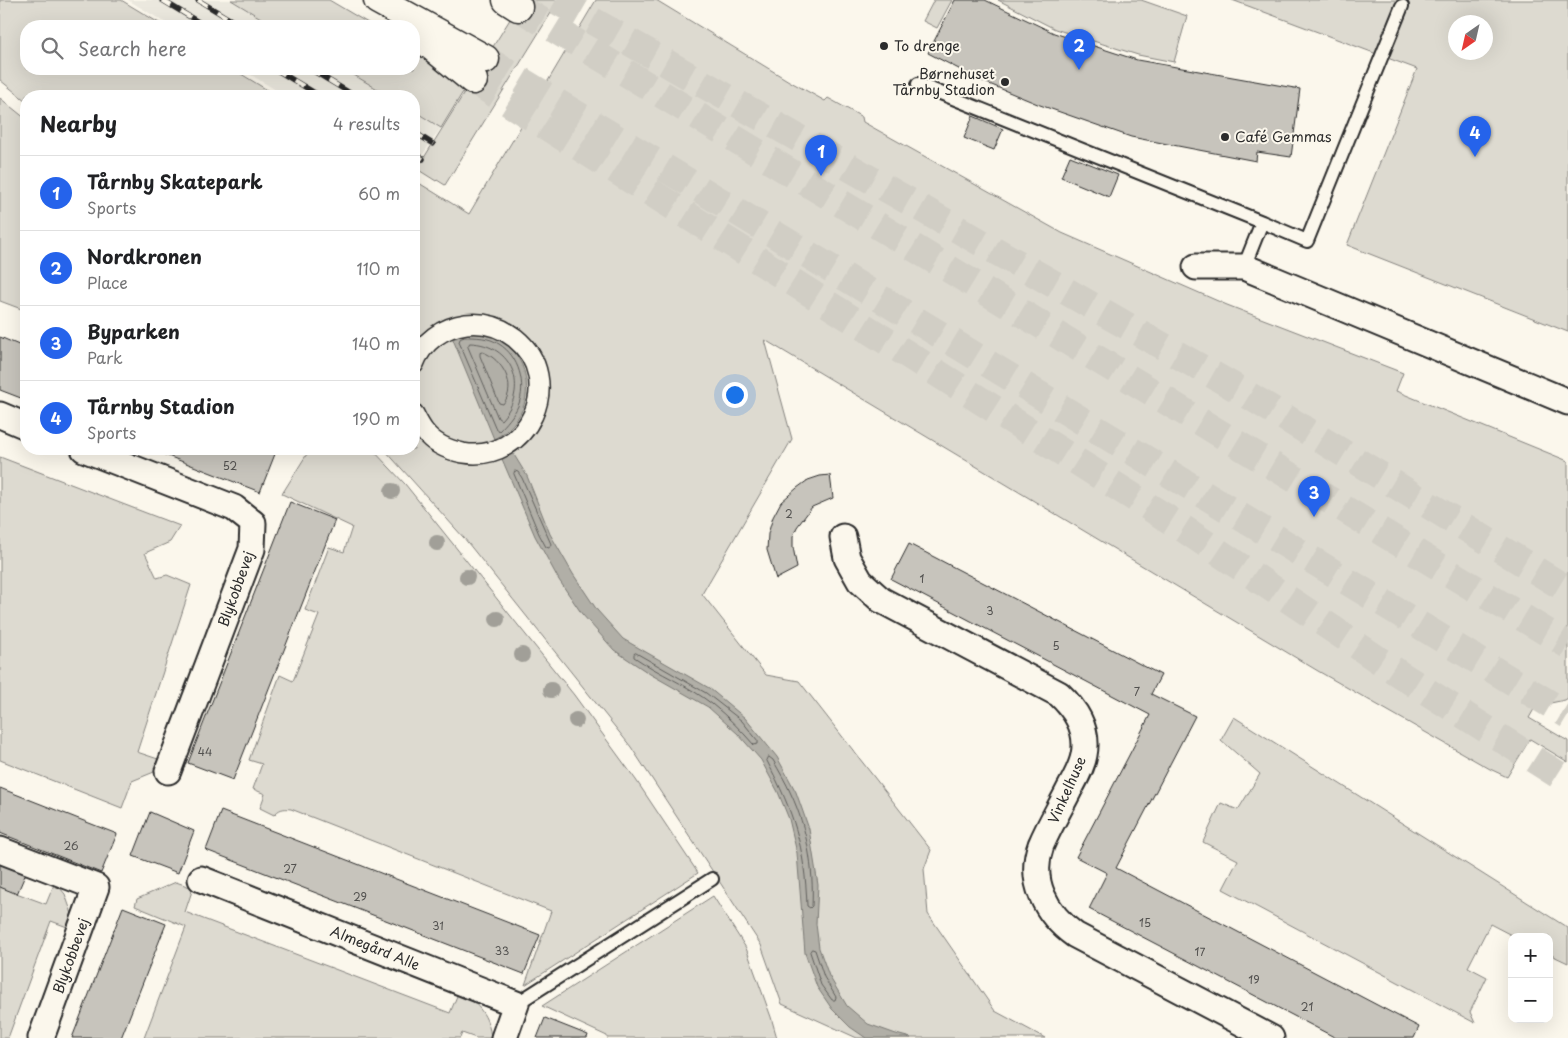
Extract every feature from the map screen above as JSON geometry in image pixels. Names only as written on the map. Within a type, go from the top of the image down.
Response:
[{"type":"highway","points":[[377,0],[401,20]]},
{"type":"highway","points":[[377,0],[407,20]]},
{"type":"highway","points":[[420,29],[479,69],[420,35]]},
{"type":"street","points":[[1196,267],[1244,267],[1568,402]]},
{"type":"street","points":[[420,352],[440,332],[457,325],[474,323],[491,326],[508,332],[521,343],[531,357],[538,373],[540,390],[537,408],[530,424],[519,437],[504,447],[488,453],[471,454],[454,451],[438,444],[424,431],[420,424]]},
{"type":"street","points":[[0,415],[20,423]]},
{"type":"street","name":"Blykobbevej","points":[[99,455],[234,508],[253,523],[252,549],[168,771]]},
{"type":"street","name":"Vinkelhuse","points":[[843,537],[847,558],[860,581],[880,600],[1059,694],[1072,706],[1080,721],[1085,737],[1085,754],[1079,771],[1041,846],[1038,862],[1038,879],[1042,896],[1050,912],[1074,935],[1271,1038]]},
{"type":"street","name":"Blykobbevej","points":[[0,850],[96,887],[42,1038]]},
{"type":"street","name":"Almegård Alle","points":[[200,879],[516,1004]]},
{"type":"street","points":[[504,1038],[516,1004]]},
{"type":"lane","points":[[918,84],[1307,241],[1402,6]]},
{"type":"lane","points":[[1244,267],[1262,222]]},
{"type":"lane","points":[[516,1004],[712,879]]},
{"type":"shaded area","points":[[0,0],[121,0],[154,20],[20,20],[20,75],[243,75],[267,90],[20,90],[20,96],[0,80]]},
{"type":"shaded area","points":[[128,0],[231,0],[264,20],[161,20]]},
{"type":"shaded area","points":[[231,0],[329,0],[363,20],[264,20]]},
{"type":"shaded area","points":[[522,0],[559,0],[445,185],[420,171],[420,164]]},
{"type":"shaded area","points":[[596,0],[656,0],[789,81],[825,101],[828,98],[862,117],[863,122],[1062,233],[1227,305],[1403,373],[1396,391],[1568,461],[1568,698],[1541,705],[1537,704],[1529,718],[1568,741],[1568,762],[1530,739],[1507,777],[1490,769],[1318,671],[765,340],[792,439],[702,594],[766,675],[799,681],[931,850],[924,869],[928,914],[995,1011],[1045,1038],[857,1038],[782,1004],[761,945],[631,747],[464,538],[389,455],[420,455],[420,184],[469,214]]},
{"type":"shaded area","points":[[934,0],[952,0],[937,28],[923,21]]},
{"type":"shaded area","points":[[998,0],[1141,0],[1187,16],[1174,62],[1138,55],[1055,29]]},
{"type":"shaded area","points":[[1232,0],[1568,0],[1568,332],[1347,245],[1417,69]]},
{"type":"shaded area","points":[[420,56],[466,87],[441,128],[420,115],[420,90],[379,90],[354,75],[420,75]]},
{"type":"shaded area","points":[[251,75],[354,75],[379,90],[276,90]]},
{"type":"shaded area","points":[[0,98],[20,114],[20,308],[0,301]]},
{"type":"shaded area","points":[[420,115],[441,128],[420,158]]},
{"type":"shaded area","points":[[306,455],[378,455],[405,484],[574,695],[636,780],[698,873],[525,985],[551,911],[291,809],[281,809],[274,815],[260,808],[265,794],[253,789],[262,764],[249,760],[280,675],[293,681],[319,615],[305,610],[329,547],[344,552],[352,527],[282,494]]},
{"type":"shaded area","points":[[0,457],[180,526],[170,542],[145,553],[157,578],[167,575],[191,585],[137,752],[158,759],[154,772],[132,781],[122,808],[0,760]]},
{"type":"shaded area","points":[[1234,717],[1568,928],[1568,963],[1553,956],[1553,933],[1508,933],[1490,924],[1468,967],[1487,977],[1470,1012],[1475,1023],[1223,889],[1238,860],[1203,842],[1221,803],[1238,810],[1260,774],[1221,740]]},
{"type":"shaded area","points":[[55,882],[65,894],[72,914],[70,928],[51,921],[8,1038],[0,1038],[0,887],[46,904]]},
{"type":"shaded area","points":[[176,882],[193,888],[185,912],[450,1013],[459,991],[477,1005],[488,1023],[491,1038],[476,1038],[462,1033],[460,1038],[144,1038],[186,927],[135,906],[137,899]]},
{"type":"shaded area","points":[[713,896],[746,948],[777,1038],[607,1038],[607,1036],[542,1006]]},
{"type":"water","points":[[463,332],[488,334],[504,341],[516,353],[524,370],[526,393],[520,415],[505,432],[494,439],[452,337]]},
{"type":"water","points":[[508,445],[527,476],[550,534],[597,610],[623,639],[709,688],[745,718],[777,757],[796,792],[809,829],[818,885],[816,924],[819,948],[829,976],[847,1006],[868,1024],[911,1038],[866,1038],[850,1027],[832,1009],[817,987],[805,953],[797,853],[789,819],[778,792],[761,760],[738,734],[708,707],[650,674],[614,650],[582,614],[559,580],[535,536],[499,452]]},
{"type":"building","points":[[955,0],[985,0],[1054,33],[1137,60],[1300,89],[1291,157],[1257,152],[1256,161],[1131,137],[1040,105],[982,81],[928,53]]},
{"type":"building","points":[[973,116],[1003,129],[994,150],[964,138]]},
{"type":"building","points":[[1070,156],[1118,175],[1109,197],[1061,177]]},
{"type":"building","points":[[0,337],[20,345],[20,398],[0,390]]},
{"type":"building","points":[[165,455],[275,455],[260,492]]},
{"type":"building","points":[[830,475],[833,498],[812,507],[797,527],[793,536],[797,568],[776,579],[767,550],[768,534],[773,517],[781,502],[797,488],[808,480]]},
{"type":"building","points":[[290,502],[335,520],[233,780],[188,763]]},
{"type":"building","points":[[909,544],[1161,675],[1151,694],[1195,716],[1116,868],[1419,1027],[1414,1038],[1336,1038],[1089,909],[1107,873],[1076,857],[1150,715],[891,579]]},
{"type":"building","points":[[0,788],[117,834],[101,873],[0,833]]},
{"type":"building","points":[[221,811],[540,935],[524,974],[206,850]]},
{"type":"building","points":[[150,812],[194,831],[178,873],[133,856]]},
{"type":"building","points":[[0,862],[26,873],[17,894],[0,887]]},
{"type":"building","points":[[123,907],[166,924],[121,1038],[72,1038]]},
{"type":"building","points":[[545,1018],[588,1035],[587,1038],[537,1038]]},
{"type":"tunnel","points":[[556,0],[1243,392],[1568,590]]},
{"type":"tunnel","points":[[518,7],[1568,645]]},
{"type":"tunnel","points":[[485,59],[1568,715]]},
{"type":"tunnel","points":[[473,80],[1184,529],[1401,675],[1568,781]]},
{"type":"railway","points":[[162,0],[195,20]]},
{"type":"railway","points":[[198,0],[231,20]]},
{"type":"railway","points":[[285,75],[310,90]]},
{"type":"railway","points":[[320,75],[345,90]]},
{"type":"railway","points":[[420,136],[433,144]]},
{"type":"place","name":"To drenge","points":[[884,46]]},
{"type":"place","name":"Nordkronen","points":[[1079,70]]},
{"type":"place","name":"Børnehuset Tårnby Stadion","points":[[1005,82]]},
{"type":"place","name":"Café Gemmas","points":[[1225,137]]},
{"type":"place","name":"Tårnby Stadion","points":[[1475,157]]},
{"type":"place","name":"Tårnby Skatepark","points":[[821,176]]},
{"type":"place","name":"Byparken","points":[[1314,517]]}]
